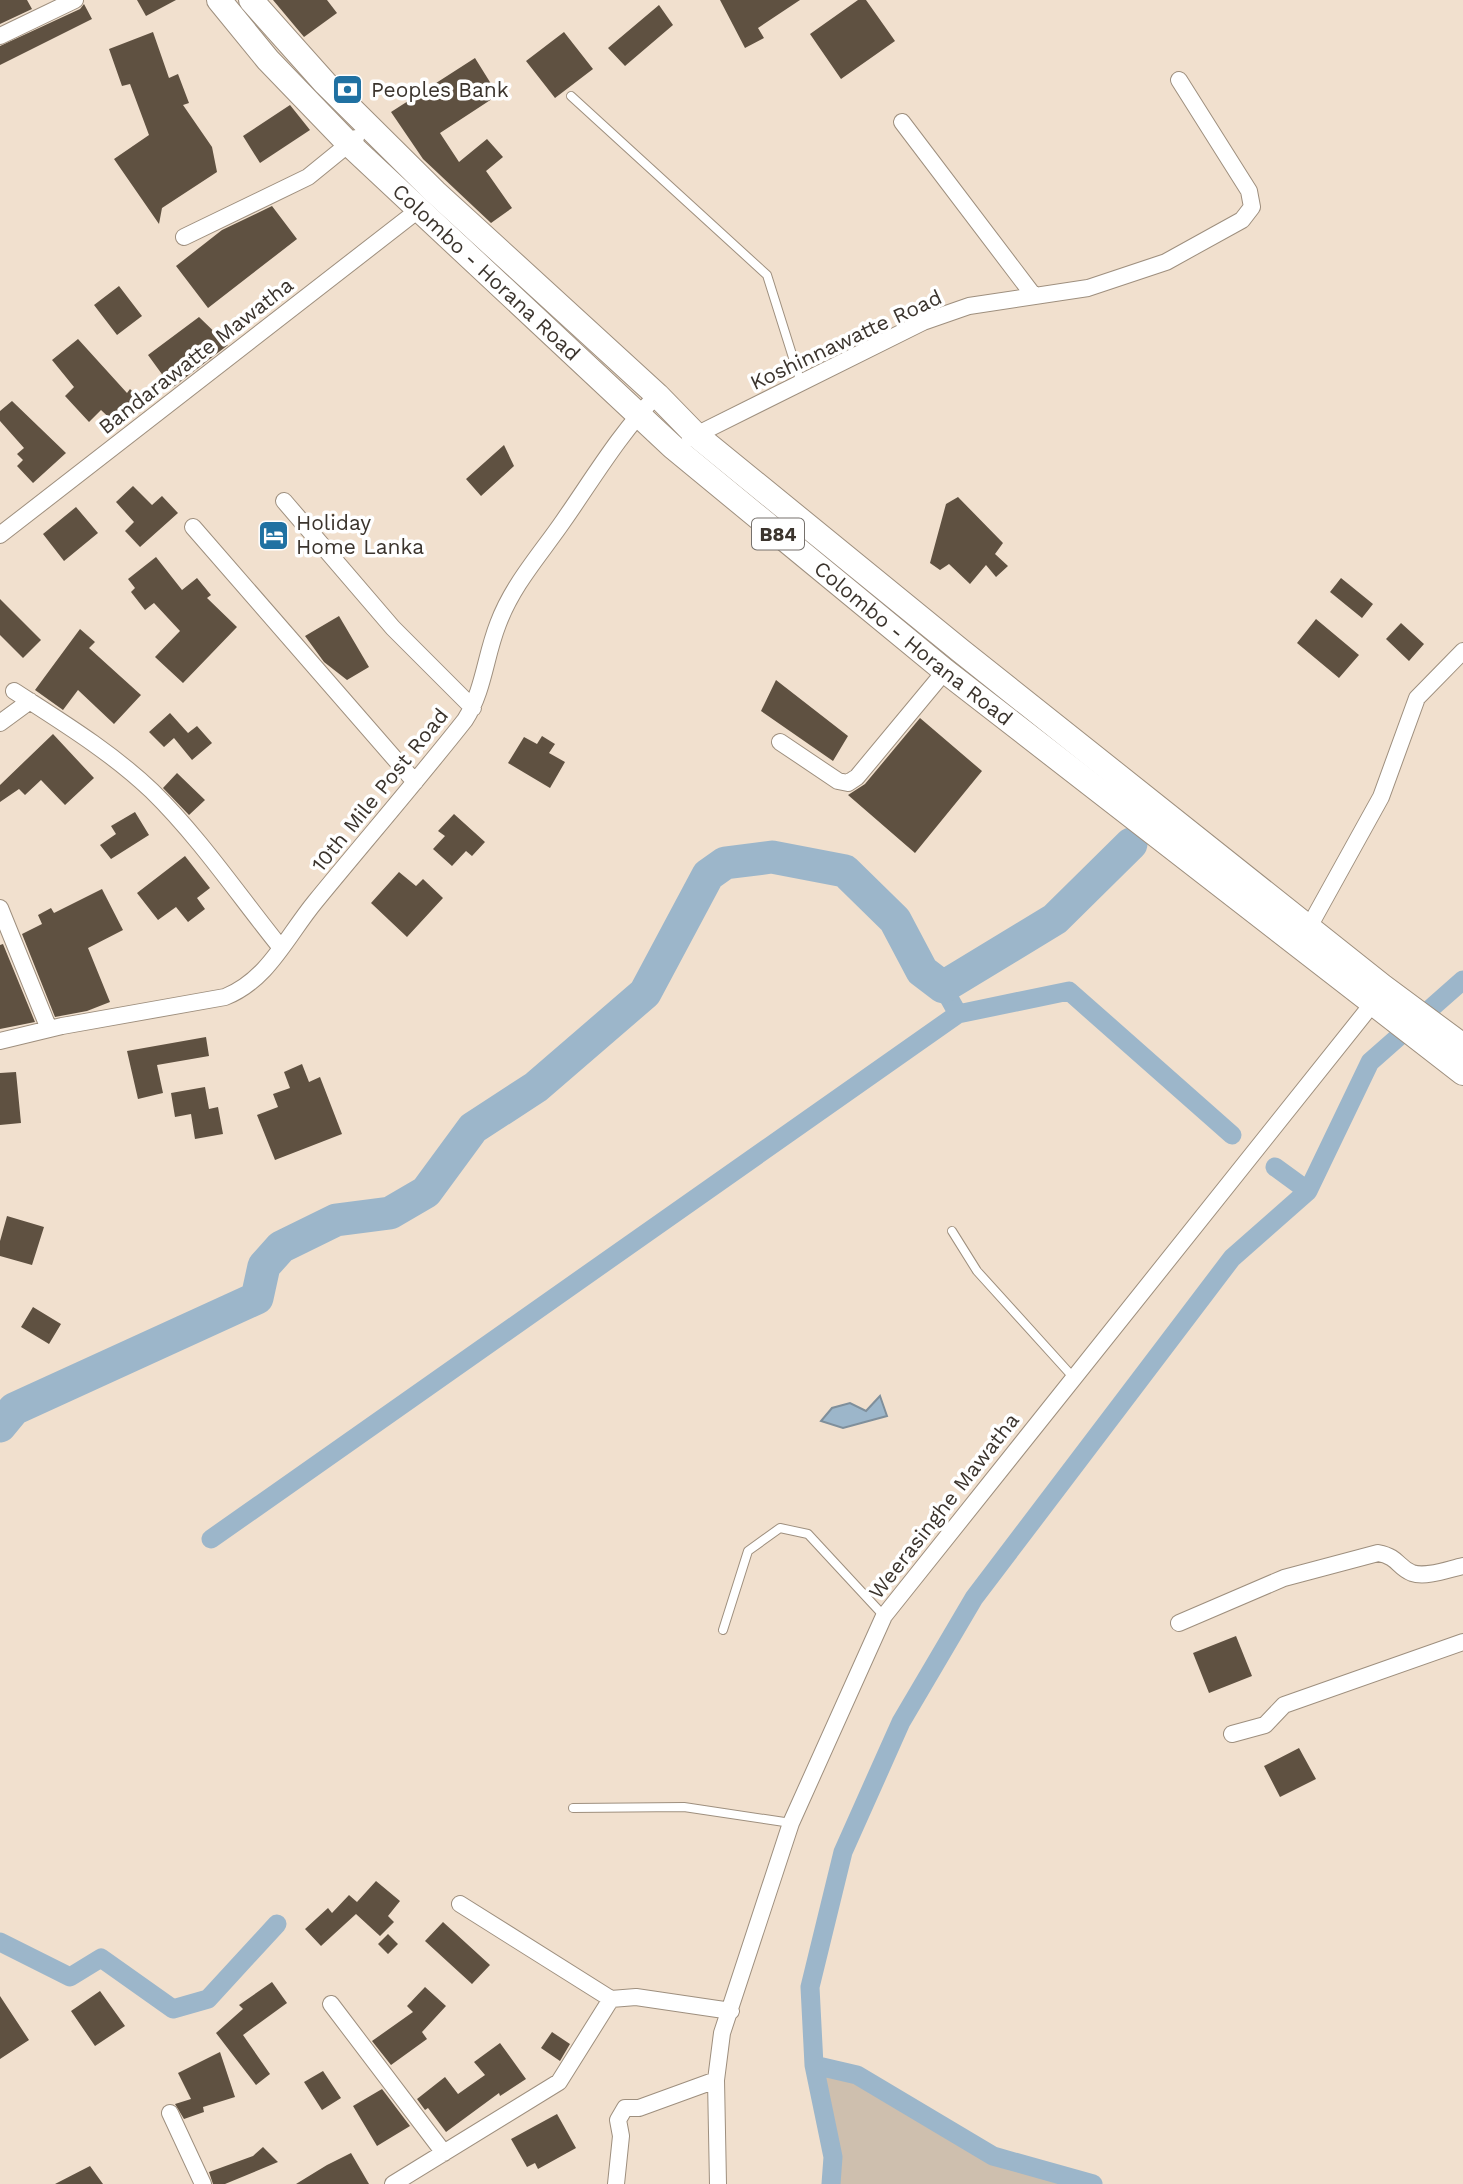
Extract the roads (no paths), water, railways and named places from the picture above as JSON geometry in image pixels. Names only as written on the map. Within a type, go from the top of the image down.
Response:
[{"type":"main road","name":"Colombo - Horana Road","points":[[219,0],[268,60],[417,211],[673,447],[945,671],[1305,935]]},
{"type":"main road","name":"Colombo - Horana Road","points":[[251,0],[368,126],[657,395],[696,435],[1385,1000],[1463,1073]]},
{"type":"main road","name":"Colombo - Horana Road","points":[[1385,1000],[1463,1046]]},
{"type":"street","points":[[0,36],[75,0]]},
{"type":"street","name":"Koshinnawatte Road","points":[[673,447],[923,322],[969,306],[1088,288],[1166,262],[1248,214],[1252,207],[1249,191],[1179,80]]},
{"type":"street","points":[[902,122],[1034,296]]},
{"type":"street","points":[[184,237],[308,177],[368,126]]},
{"type":"street","name":"Bandarawatte Mawatha","points":[[0,535],[417,211]]},
{"type":"street","name":"10th Mile Post Road","points":[[0,1041],[49,1029],[225,997],[243,990],[258,977],[473,708],[498,625],[522,575],[639,414],[657,395]]},
{"type":"street","points":[[284,501],[393,628],[473,708]]},
{"type":"street","points":[[193,527],[415,782]]},
{"type":"street","points":[[1305,935],[1381,797],[1417,698],[1463,651]]},
{"type":"street","points":[[780,741],[838,781],[848,783],[857,778],[945,671]]},
{"type":"street","points":[[14,691],[107,753],[152,792],[189,832],[281,948]]},
{"type":"street","points":[[0,723],[30,701]]},
{"type":"street","points":[[0,908],[49,1029]]},
{"type":"street","name":"Weerasinghe Mawatha","points":[[718,2184],[716,2080],[722,2033],[791,1823],[884,1616],[1073,1377],[1385,1000]]},
{"type":"street","points":[[1179,1623],[1284,1578],[1378,1553],[1394,1556],[1411,1573],[1424,1574],[1463,1566]]},
{"type":"street","points":[[1232,1734],[1265,1725],[1284,1705],[1463,1642]]},
{"type":"street","points":[[460,1903],[611,1999],[636,1997],[731,2011]]},
{"type":"street","points":[[393,2184],[559,2082],[611,1999]]},
{"type":"street","points":[[331,2004],[444,2153]]},
{"type":"street","points":[[616,2184],[621,2136],[618,2120],[625,2108],[639,2108],[716,2080]]},
{"type":"street","points":[[170,2113],[203,2184]]},
{"type":"lane","points":[[571,96],[767,275],[801,383]]},
{"type":"lane","points":[[952,1231],[977,1271],[1073,1377]]},
{"type":"lane","points":[[723,1630],[748,1552],[780,1528],[808,1535],[884,1616]]},
{"type":"lane","points":[[573,1808],[684,1807],[791,1823]]},
{"type":"water","points":[[880,1396],[887,1416],[843,1428],[821,1421],[832,1408],[850,1403],[866,1411]]},
{"type":"waterway","points":[[0,1426],[14,1409],[257,1298],[264,1266],[281,1247],[336,1220],[390,1213],[426,1192],[473,1128],[536,1087],[645,993],[708,875],[725,863],[772,857],[845,871],[895,920],[922,971],[943,987],[1055,919],[1131,844]]},
{"type":"waterway","points":[[831,2184],[833,2157],[814,2065],[810,1987],[843,1852],[901,1722],[974,1598],[1232,1258],[1308,1191],[1370,1062],[1463,980]]},
{"type":"waterway","points":[[211,1539],[958,1014],[943,987]]},
{"type":"waterway","points":[[958,1014],[1069,991],[1232,1135]]},
{"type":"waterway","points":[[1275,1167],[1308,1191]]},
{"type":"waterway","points":[[0,1942],[70,1977],[101,1958],[173,2009],[208,1999],[277,1924]]},
{"type":"waterway","points":[[814,2065],[857,2075],[993,2156],[1093,2184]]},
{"type":"place","name":"Peoples Bank","points":[[348,90]]},
{"type":"place","name":"Holiday Home Lanka","points":[[273,535]]}]
